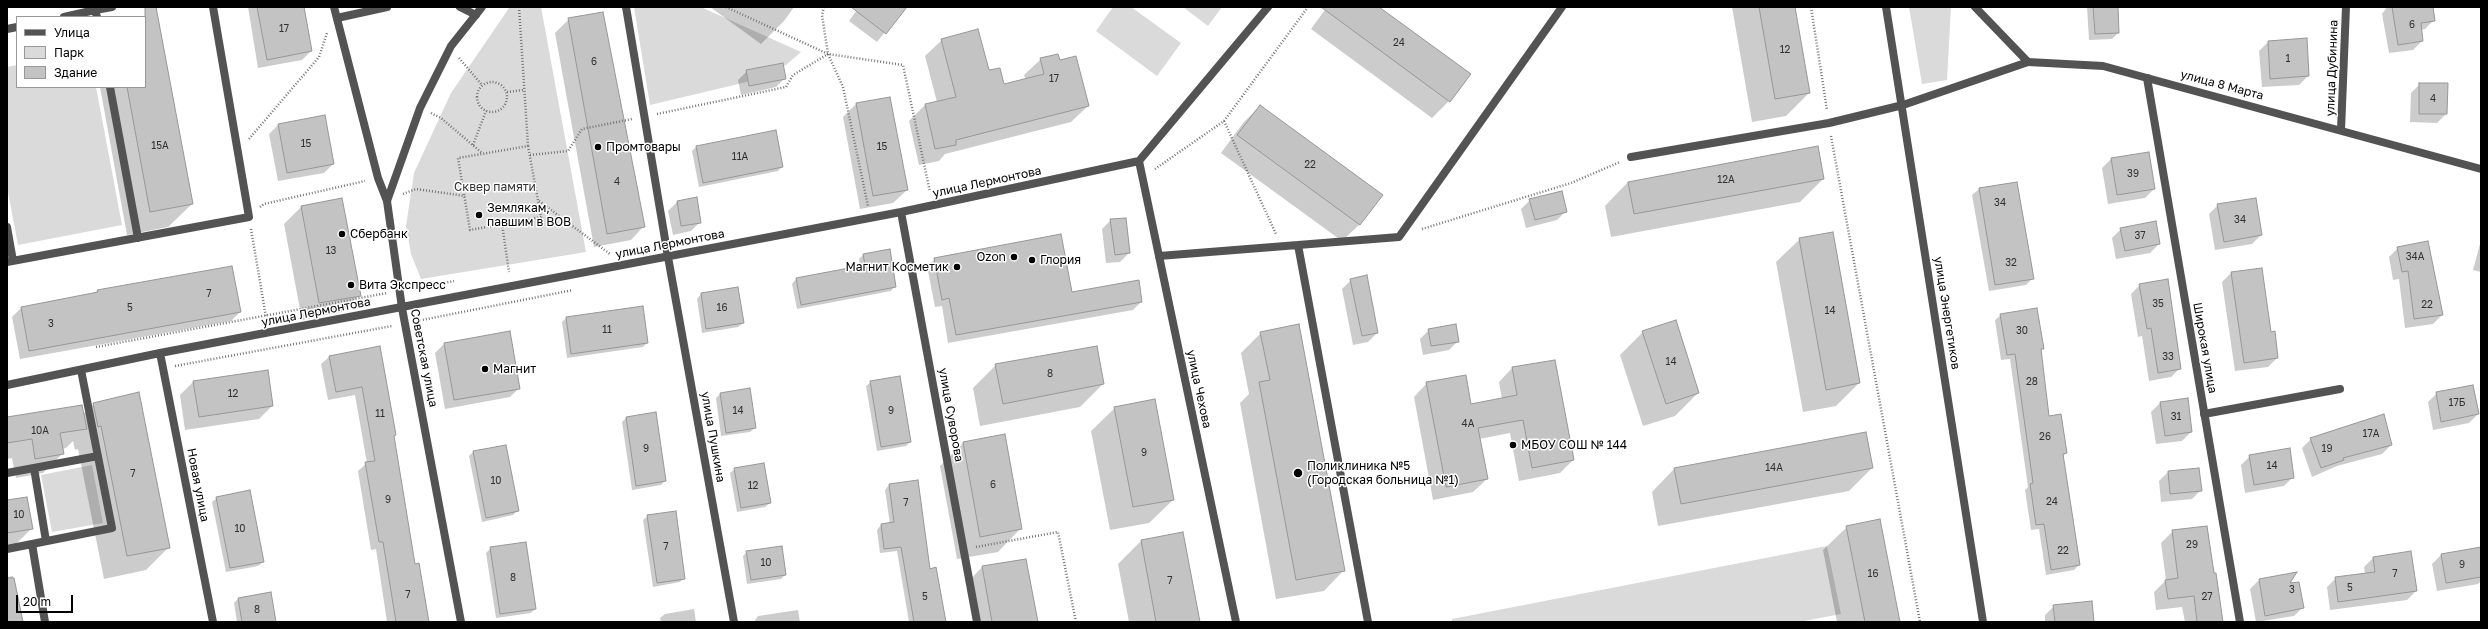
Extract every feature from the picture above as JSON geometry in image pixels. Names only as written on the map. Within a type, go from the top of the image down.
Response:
[{"type":"street","points":[[75,16],[96,14],[112,7]]},
{"type":"street","points":[[7,227],[10,262],[249,217],[213,7]]},
{"type":"street","points":[[337,18],[387,7]]},
{"type":"street","points":[[460,7],[476,15]]},
{"type":"street","points":[[387,201],[420,108],[451,46],[482,7]]},
{"type":"street","name":"улица Пушкина","points":[[626,7],[668,257],[734,622]]},
{"type":"street","points":[[1139,161],[1268,7]]},
{"type":"street","points":[[1159,256],[1399,237],[1562,7]]},
{"type":"street","name":"улица Энергетиков","points":[[1886,7],[1903,105],[1983,622]]},
{"type":"street","points":[[1631,157],[1829,123],[1903,105],[2028,62],[1975,7]]},
{"type":"street","name":"улица Дубинина","points":[[2342,130],[2346,7]]},
{"type":"street","name":"Советская улица","points":[[334,8],[378,178],[387,201],[402,308],[461,622]]},
{"type":"street","name":"улица 8 Марта","points":[[2028,62],[2103,66],[2481,169]]},
{"type":"street","name":"Широкая улица","points":[[2147,78],[2240,622]]},
{"type":"street","points":[[110,88],[138,238]]},
{"type":"street","name":"улица Лермонтова","points":[[7,385],[160,353],[901,212],[1139,161]]},
{"type":"street","name":"улица Чехова","points":[[1139,161],[1236,622]]},
{"type":"street","name":"улица Суворова","points":[[901,212],[977,622]]},
{"type":"street","points":[[1298,245],[1368,622]]},
{"type":"street","name":"Новая улица","points":[[160,353],[213,622]]},
{"type":"street","points":[[7,548],[112,528],[81,370]]},
{"type":"street","points":[[2204,414],[2340,389]]},
{"type":"street","points":[[7,473],[98,456]]},
{"type":"street","points":[[34,468],[46,541]]},
{"type":"street","points":[[32,544],[45,622]]},
{"type":"path","points":[[519,7],[528,146],[541,217],[470,230],[458,158],[528,146]]},
{"type":"path","points":[[726,7],[828,54],[903,65],[930,192]]},
{"type":"path","points":[[824,7],[822,15],[828,54],[843,87],[870,218]]},
{"type":"path","points":[[1154,170],[1224,121],[1308,7]]},
{"type":"path","points":[[1811,7],[1829,123],[1920,622]]},
{"type":"path","points":[[238,152],[319,57],[334,8]]},
{"type":"path","points":[[530,155],[568,151],[582,129],[786,87],[793,75],[828,54]]},
{"type":"path","points":[[467,69],[482,85]]},
{"type":"path","points":[[496,82],[507,92],[507,102],[501,109],[486,111],[477,99],[477,94],[482,85],[496,82]]},
{"type":"path","points":[[507,92],[524,90]]},
{"type":"path","points":[[473,145],[486,111]]},
{"type":"path","points":[[440,118],[482,154]]},
{"type":"path","points":[[1224,121],[1281,246]]},
{"type":"path","points":[[1399,237],[1571,183],[1631,157]]},
{"type":"path","points":[[269,333],[249,217],[264,204],[378,178]]},
{"type":"path","points":[[387,201],[416,188],[464,196]]},
{"type":"path","points":[[922,194],[938,191]]},
{"type":"path","points":[[538,201],[610,254]]},
{"type":"path","points":[[860,207],[875,204]]},
{"type":"path","points":[[502,224],[509,272]]},
{"type":"path","points":[[603,255],[618,252]]},
{"type":"path","points":[[501,273],[517,270]]},
{"type":"path","points":[[96,347],[462,280]]},
{"type":"path","points":[[963,549],[1058,532],[1076,622]]},
{"type":"green space","name":"Сквер памяти","points":[[541,7],[586,252],[421,279],[411,254],[406,226],[414,173],[451,93],[509,8]]},
{"type":"green space","points":[[634,7],[703,8],[801,52],[786,65],[751,81],[650,105]]},
{"type":"green space","points":[[1113,7],[1131,7],[1181,43],[1157,76],[1096,31]]},
{"type":"green space","points":[[1183,7],[1222,7],[1208,26]]},
{"type":"green space","points":[[1909,7],[1951,7],[1947,80],[1922,84]]},
{"type":"green space","points":[[16,65],[16,88],[96,88],[122,225],[18,245],[7,187],[7,67]]},
{"type":"green space","points":[[92,465],[103,523],[52,532],[41,475]]},
{"type":"green space","points":[[1827,546],[1841,614],[1799,622],[1452,622],[1452,619]]},
{"type":"building","points":[[145,7],[156,7],[193,204],[150,212],[127,88],[146,88]]},
{"type":"building","points":[[257,7],[304,7],[312,51],[267,60]]},
{"type":"building","points":[[851,7],[907,7],[886,34]]},
{"type":"building","points":[[1321,7],[1379,7],[1471,74],[1450,102]]},
{"type":"building","points":[[1759,7],[1795,7],[1810,93],[1775,99]]},
{"type":"building","points":[[2093,7],[2118,7],[2119,33],[2095,34]]},
{"type":"building","points":[[2392,7],[2433,7],[2435,21],[2421,23],[2423,41],[2398,45]]},
{"type":"building","points":[[603,12],[645,227],[607,234],[568,18]]},
{"type":"building","points":[[978,29],[989,70],[1000,68],[1004,84],[1044,74],[1040,58],[1058,54],[1060,60],[1076,56],[1089,106],[956,140],[956,145],[935,149],[925,104],[956,97],[941,39]]},
{"type":"building","points":[[2307,38],[2309,76],[2270,79],[2268,41]]},
{"type":"building","points":[[783,63],[786,79],[749,86],[746,70]]},
{"type":"building","points":[[2419,83],[2448,83],[2447,114],[2419,114]]},
{"type":"building","points":[[890,97],[908,190],[873,196],[856,103]]},
{"type":"building","points":[[1260,105],[1383,195],[1360,225],[1237,135]]},
{"type":"building","points":[[325,115],[334,164],[287,173],[278,124]]},
{"type":"building","points":[[776,130],[783,167],[703,183],[696,146]]},
{"type":"building","points":[[1818,146],[1824,179],[1634,214],[1628,182]]},
{"type":"building","points":[[2149,152],[2155,189],[2117,195],[2111,158]]},
{"type":"building","points":[[2017,182],[2034,279],[1995,285],[1979,188]]},
{"type":"building","points":[[1562,191],[1567,212],[1535,220],[1529,199]]},
{"type":"building","points":[[697,197],[701,223],[681,226],[677,201]]},
{"type":"building","points":[[342,198],[361,296],[319,303],[301,206]]},
{"type":"building","points":[[2256,198],[2262,235],[2224,242],[2217,204]]},
{"type":"building","points":[[1126,218],[1130,253],[1115,255],[1110,219]]},
{"type":"building","points":[[2156,221],[2160,244],[2125,251],[2120,228]]},
{"type":"building","points":[[1833,232],[1860,383],[1826,390],[1799,238]]},
{"type":"building","points":[[1061,234],[1072,292],[1139,280],[1142,302],[956,335],[949,298],[942,300],[934,258]]},
{"type":"building","points":[[2428,241],[2443,315],[2414,319],[2408,271],[2402,272],[2397,247]]},
{"type":"building","points":[[890,249],[896,287],[801,305],[796,278],[865,265],[863,254]]},
{"type":"building","points":[[232,266],[241,312],[29,351],[21,307],[98,292],[97,290]]},
{"type":"building","points":[[2262,268],[2271,332],[2275,331],[2278,358],[2244,363],[2231,272]]},
{"type":"building","points":[[1367,275],[1378,333],[1362,336],[1350,279]]},
{"type":"building","points":[[2168,279],[2181,369],[2158,373],[2151,328],[2147,329],[2139,284]]},
{"type":"building","points":[[738,287],[744,323],[706,329],[701,293]]},
{"type":"building","points":[[643,306],[648,343],[571,354],[566,317]]},
{"type":"building","points":[[2037,308],[2044,349],[2041,349],[2049,416],[2061,414],[2067,453],[2063,454],[2080,565],[2051,570],[2044,524],[2036,525],[2030,484],[2033,483],[2015,354],[2007,355],[2000,314]]},
{"type":"building","points":[[1676,320],[1699,393],[1666,404],[1642,331]]},
{"type":"building","points":[[1299,324],[1345,571],[1296,580],[1259,382],[1270,380],[1260,332]]},
{"type":"building","points":[[1456,324],[1459,342],[1431,346],[1428,329]]},
{"type":"building","points":[[510,331],[520,389],[454,400],[444,343]]},
{"type":"building","points":[[380,346],[396,435],[394,436],[415,564],[419,563],[429,622],[396,622],[383,542],[379,542],[365,462],[375,461],[362,387],[336,392],[329,356]]},
{"type":"building","points":[[1097,346],[1104,384],[1003,404],[995,364]]},
{"type":"building","points":[[1555,360],[1574,460],[1532,468],[1523,420],[1478,428],[1488,479],[1446,487],[1426,382],[1466,375],[1471,404],[1517,395],[1512,367]]},
{"type":"building","points":[[268,370],[273,406],[199,417],[193,381]]},
{"type":"building","points":[[900,376],[911,442],[881,447],[870,381]]},
{"type":"building","points":[[2473,385],[2479,414],[2441,422],[2436,392]]},
{"type":"building","points":[[750,388],[756,428],[726,433],[720,393]]},
{"type":"building","points":[[139,392],[170,548],[127,556],[101,426],[98,427],[93,403]]},
{"type":"building","points":[[2188,398],[2192,432],[2165,436],[2160,402]]},
{"type":"building","points":[[1155,399],[1174,500],[1133,507],[1114,407]]},
{"type":"building","points":[[82,405],[87,429],[60,433],[64,454],[35,459],[32,439],[7,443],[7,417]]},
{"type":"building","points":[[656,412],[666,481],[636,486],[626,417]]},
{"type":"building","points":[[2384,414],[2392,445],[2343,458],[2344,460],[2321,468],[2310,438]]},
{"type":"building","points":[[1866,432],[1873,468],[1681,504],[1674,468]]},
{"type":"building","points":[[1005,434],[1022,529],[980,537],[963,442]]},
{"type":"building","points":[[506,445],[519,511],[486,518],[473,451]]},
{"type":"building","points":[[2290,448],[2294,478],[2254,485],[2249,455]]},
{"type":"building","points":[[764,463],[771,503],[741,508],[734,468]]},
{"type":"building","points":[[2199,468],[2202,491],[2170,494],[2168,471]]},
{"type":"building","points":[[918,480],[930,569],[936,567],[946,622],[914,622],[901,547],[884,549],[881,524],[894,522],[889,484]]},
{"type":"building","points":[[250,490],[264,562],[230,568],[216,497]]},
{"type":"building","points":[[27,497],[33,529],[7,533],[7,500]]},
{"type":"building","points":[[676,511],[685,579],[657,583],[647,515]]},
{"type":"building","points":[[1880,519],[1900,622],[1865,622],[1846,526]]},
{"type":"building","points":[[2207,526],[2223,622],[2197,622],[2194,596],[2168,599],[2165,580],[2178,578],[2172,530]]},
{"type":"building","points":[[1183,532],[1200,622],[1156,622],[1141,540]]},
{"type":"building","points":[[526,542],[536,609],[500,614],[490,547]]},
{"type":"building","points":[[782,546],[786,575],[751,580],[746,551]]},
{"type":"building","points":[[2481,547],[2481,577],[2446,583],[2441,554]]},
{"type":"building","points":[[2411,551],[2417,591],[2338,602],[2335,577],[2375,572],[2373,557]]},
{"type":"building","points":[[1026,559],[1038,622],[992,622],[982,566]]},
{"type":"building","points":[[2297,572],[2290,583],[2299,582],[2304,608],[2265,616],[2259,579]]},
{"type":"building","points":[[7,578],[14,578],[23,622],[7,622]]},
{"type":"building","points":[[271,592],[276,622],[242,622],[238,598]]},
{"type":"building","points":[[2092,601],[2094,622],[2055,622],[2053,605]]},
{"type":"place","name":"Промтовары","points":[[598,147]]},
{"type":"place","name":"Землякам, павшим в ВОВ","points":[[479,215]]},
{"type":"place","name":"Сбербанк","points":[[342,234]]},
{"type":"place","name":"Ozon","points":[[1014,257]]},
{"type":"place","name":"Глория","points":[[1032,260]]},
{"type":"place","name":"Магнит Косметик","points":[[957,267]]},
{"type":"place","name":"Вита Экспресс","points":[[351,285]]},
{"type":"place","name":"Магнит","points":[[485,369]]},
{"type":"place","name":"МБОУ СОШ № 144","points":[[1513,445]]},
{"type":"place","name":"Поликлиника №5 (Городская больница №1)","points":[[1298,473]]}]
